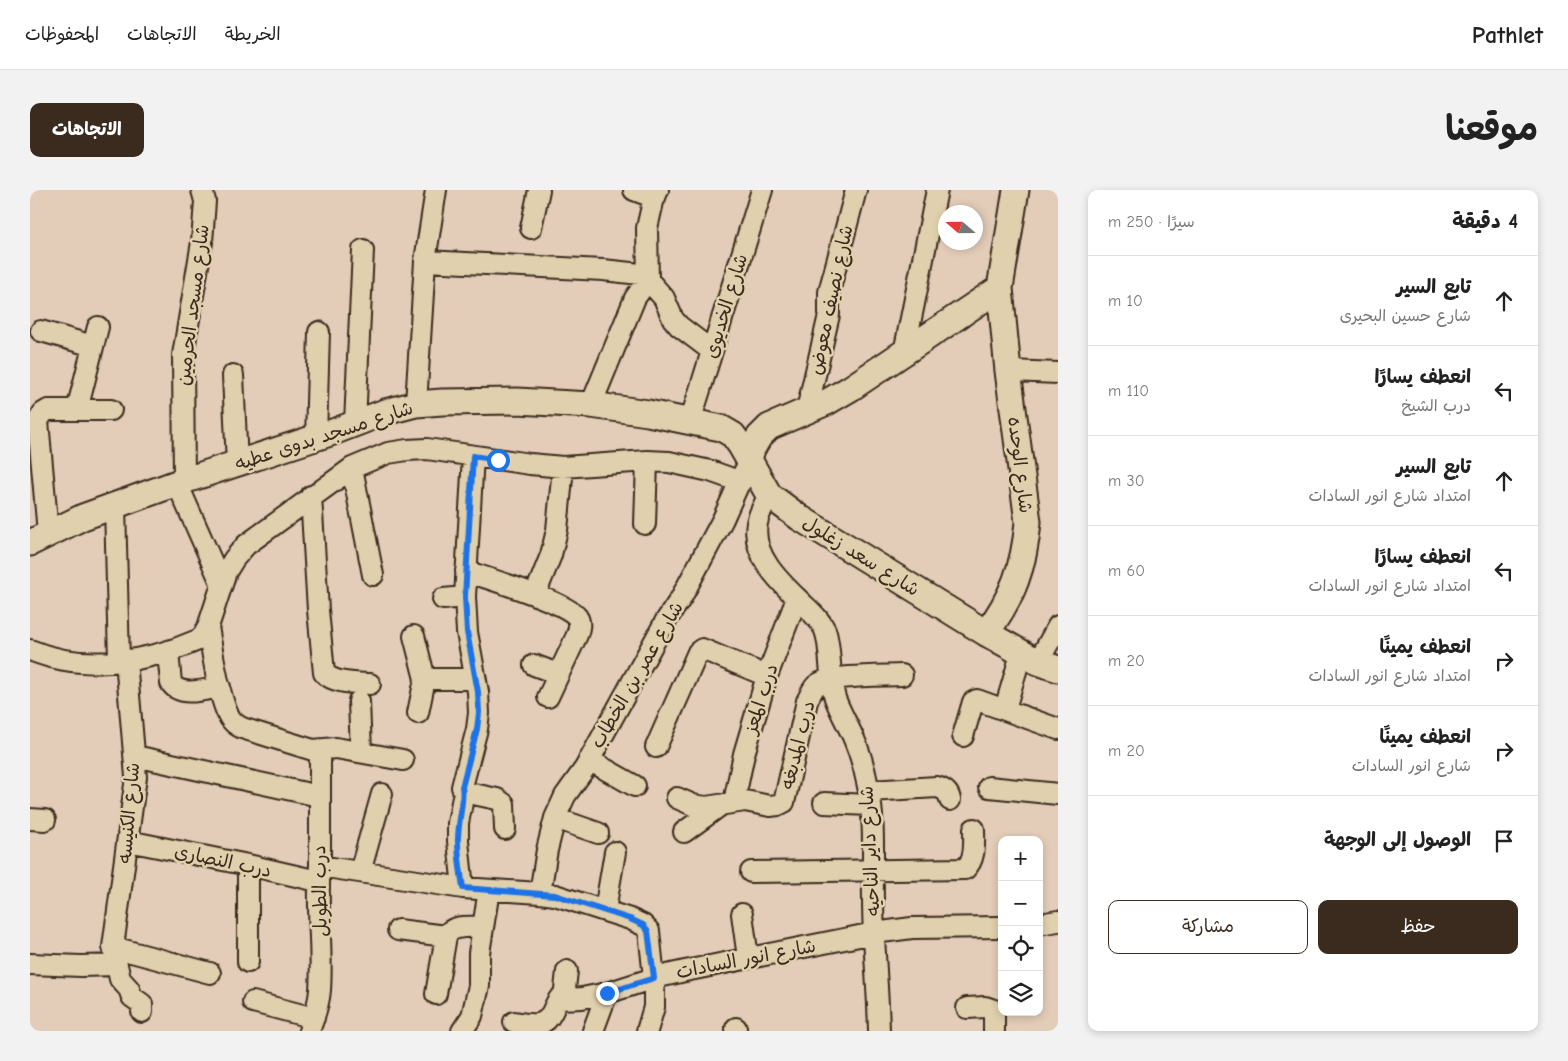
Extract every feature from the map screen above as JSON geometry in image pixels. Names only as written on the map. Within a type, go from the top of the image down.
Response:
[{"type":"street","name":"شارع مسجد الحرمين","points":[[180,482],[183,355],[202,242],[205,201],[202,190]]},
{"type":"street","points":[[416,404],[425,261],[436,190]]},
{"type":"street","points":[[531,228],[538,190]]},
{"type":"street","points":[[591,405],[635,298],[648,280],[647,228],[657,194],[634,190]]},
{"type":"street","name":"شارع الخديوى","points":[[690,422],[762,190]]},
{"type":"street","name":"شارع نصيف معوض","points":[[807,410],[829,315],[829,292],[856,190]]},
{"type":"street","points":[[904,353],[937,190]]},
{"type":"street","name":"شارع الوحده","points":[[986,634],[1012,593],[1021,570],[1028,522],[1008,371],[1000,288],[1016,190]]},
{"type":"street","points":[[355,423],[363,250]]},
{"type":"street","points":[[425,261],[603,270],[640,274],[664,298],[673,319],[679,326],[712,352]]},
{"type":"street","points":[[30,650],[60,660],[86,662],[122,661],[168,652],[198,640],[203,636],[208,627],[226,572],[234,558],[246,545],[352,468],[388,453],[427,449],[530,464],[563,466],[647,461],[745,471],[752,449],[759,437],[769,427],[827,402],[851,388],[1000,288]]},
{"type":"street","points":[[77,410],[98,327]]},
{"type":"street","points":[[41,331],[94,346]]},
{"type":"street","points":[[316,438],[319,332]]},
{"type":"street","points":[[1008,371],[1058,373]]},
{"type":"street","points":[[233,375],[237,464]]},
{"type":"street","name":"شارع مسجد بدوى عطيه","points":[[39,538],[83,517],[180,482],[316,438],[385,412],[416,404],[517,401],[591,405],[690,422]]},
{"type":"street","points":[[39,538],[38,421],[43,413],[48,410],[111,410]]},
{"type":"street","name":"شارع سعد زغلول","points":[[690,422],[721,428],[733,434],[745,471],[768,495],[800,518],[986,634],[1039,662]]},
{"type":"street","points":[[463,888],[458,823],[464,792],[462,787],[477,729],[479,713],[478,692],[467,632],[465,597],[473,456]]},
{"type":"street","points":[[645,524],[647,461]]},
{"type":"street","points":[[535,595],[551,555],[557,530],[563,466]]},
{"type":"street","points":[[352,468],[373,574]]},
{"type":"street","name":"شارع عمر بن الخطاب","points":[[540,893],[547,850],[555,818],[565,796],[589,760],[665,622],[681,598],[723,519],[745,471]]},
{"type":"street","points":[[180,482],[222,585]]},
{"type":"street","name":"شارع داير الناحيه","points":[[768,495],[756,525],[757,536],[764,558],[771,570],[818,618],[825,630],[828,639],[830,679],[835,698],[862,760],[870,798],[878,1031]]},
{"type":"street","points":[[311,496],[324,673],[328,677],[364,693],[361,752]]},
{"type":"street","name":"شارع الكنيسه","points":[[114,506],[122,661],[136,777],[114,956]]},
{"type":"street","points":[[466,571],[565,607],[577,617],[580,626],[548,697]]},
{"type":"street","points":[[443,599],[465,597]]},
{"type":"street","name":"درب المعز","points":[[727,804],[767,676],[797,598]]},
{"type":"street","points":[[1005,710],[1039,662],[1058,626]]},
{"type":"street","points":[[208,627],[220,687],[228,713],[236,725],[313,750],[336,748],[402,760]]},
{"type":"street","points":[[414,636],[425,679],[418,713]]},
{"type":"street","points":[[656,747],[698,652],[702,649],[767,676]]},
{"type":"street","points":[[168,652],[172,683],[178,690],[190,691],[220,687]]},
{"type":"street","points":[[534,665],[558,674]]},
{"type":"street","points":[[830,679],[902,675]]},
{"type":"street","points":[[425,679],[475,679]]},
{"type":"street","name":"درب المدبغه","points":[[677,798],[693,805],[706,807],[745,801],[770,806],[784,802],[807,701],[819,683],[830,679]]},
{"type":"street","points":[[963,736],[975,700],[1058,729]]},
{"type":"street","name":"درب الطويل","points":[[311,1024],[320,992],[320,750]]},
{"type":"street","points":[[134,756],[319,796]]},
{"type":"street","points":[[589,760],[635,786]]},
{"type":"street","points":[[824,803],[937,787],[945,790],[950,800]]},
{"type":"street","points":[[989,787],[1058,794]]},
{"type":"street","points":[[464,792],[497,799],[504,804],[505,829]]},
{"type":"street","points":[[360,872],[382,794]]},
{"type":"street","points":[[684,832],[727,804]]},
{"type":"street","points":[[555,818],[598,834]]},
{"type":"street","points":[[751,872],[965,869],[970,865],[974,855],[974,829]]},
{"type":"street","name":"درب النصارى","points":[[128,841],[248,865],[319,874],[360,872],[463,888],[555,895],[605,910],[643,925],[648,931],[654,978]]},
{"type":"street","points":[[605,910],[615,852]]},
{"type":"street","points":[[248,865],[248,962]]},
{"type":"street","points":[[462,1031],[472,1016],[478,986],[479,953],[489,890]]},
{"type":"street","points":[[742,914],[748,958]]},
{"type":"street","points":[[1043,923],[1058,921]]},
{"type":"street","points":[[436,994],[446,936],[449,930],[454,928],[482,927]]},
{"type":"street","name":"شارع انور السادات","points":[[564,998],[582,998],[607,993],[654,978],[874,932],[912,928],[998,927]]},
{"type":"street","points":[[398,930],[446,936]]},
{"type":"street","points":[[30,964],[81,966],[114,956],[210,973]]},
{"type":"street","points":[[114,956],[120,979],[129,989],[132,997],[142,1004],[142,1012]]},
{"type":"street","points":[[514,1022],[530,1025],[544,1022],[550,1017],[554,1005],[559,999],[564,998],[567,971]]},
{"type":"street","points":[[647,1031],[654,1007],[654,978]]},
{"type":"street","points":[[593,1031],[607,993]]},
{"type":"street","points":[[253,1002],[311,1024]]},
{"type":"street","points":[[967,1008],[986,1007],[994,1010],[994,1031]]},
{"type":"route","points":[[498,460],[473,456],[465,597],[467,632],[478,692],[479,713],[477,729],[462,787],[464,792],[458,823],[459,856],[463,888],[555,895],[643,925],[648,931],[650,940],[654,978],[607,993]]}]
